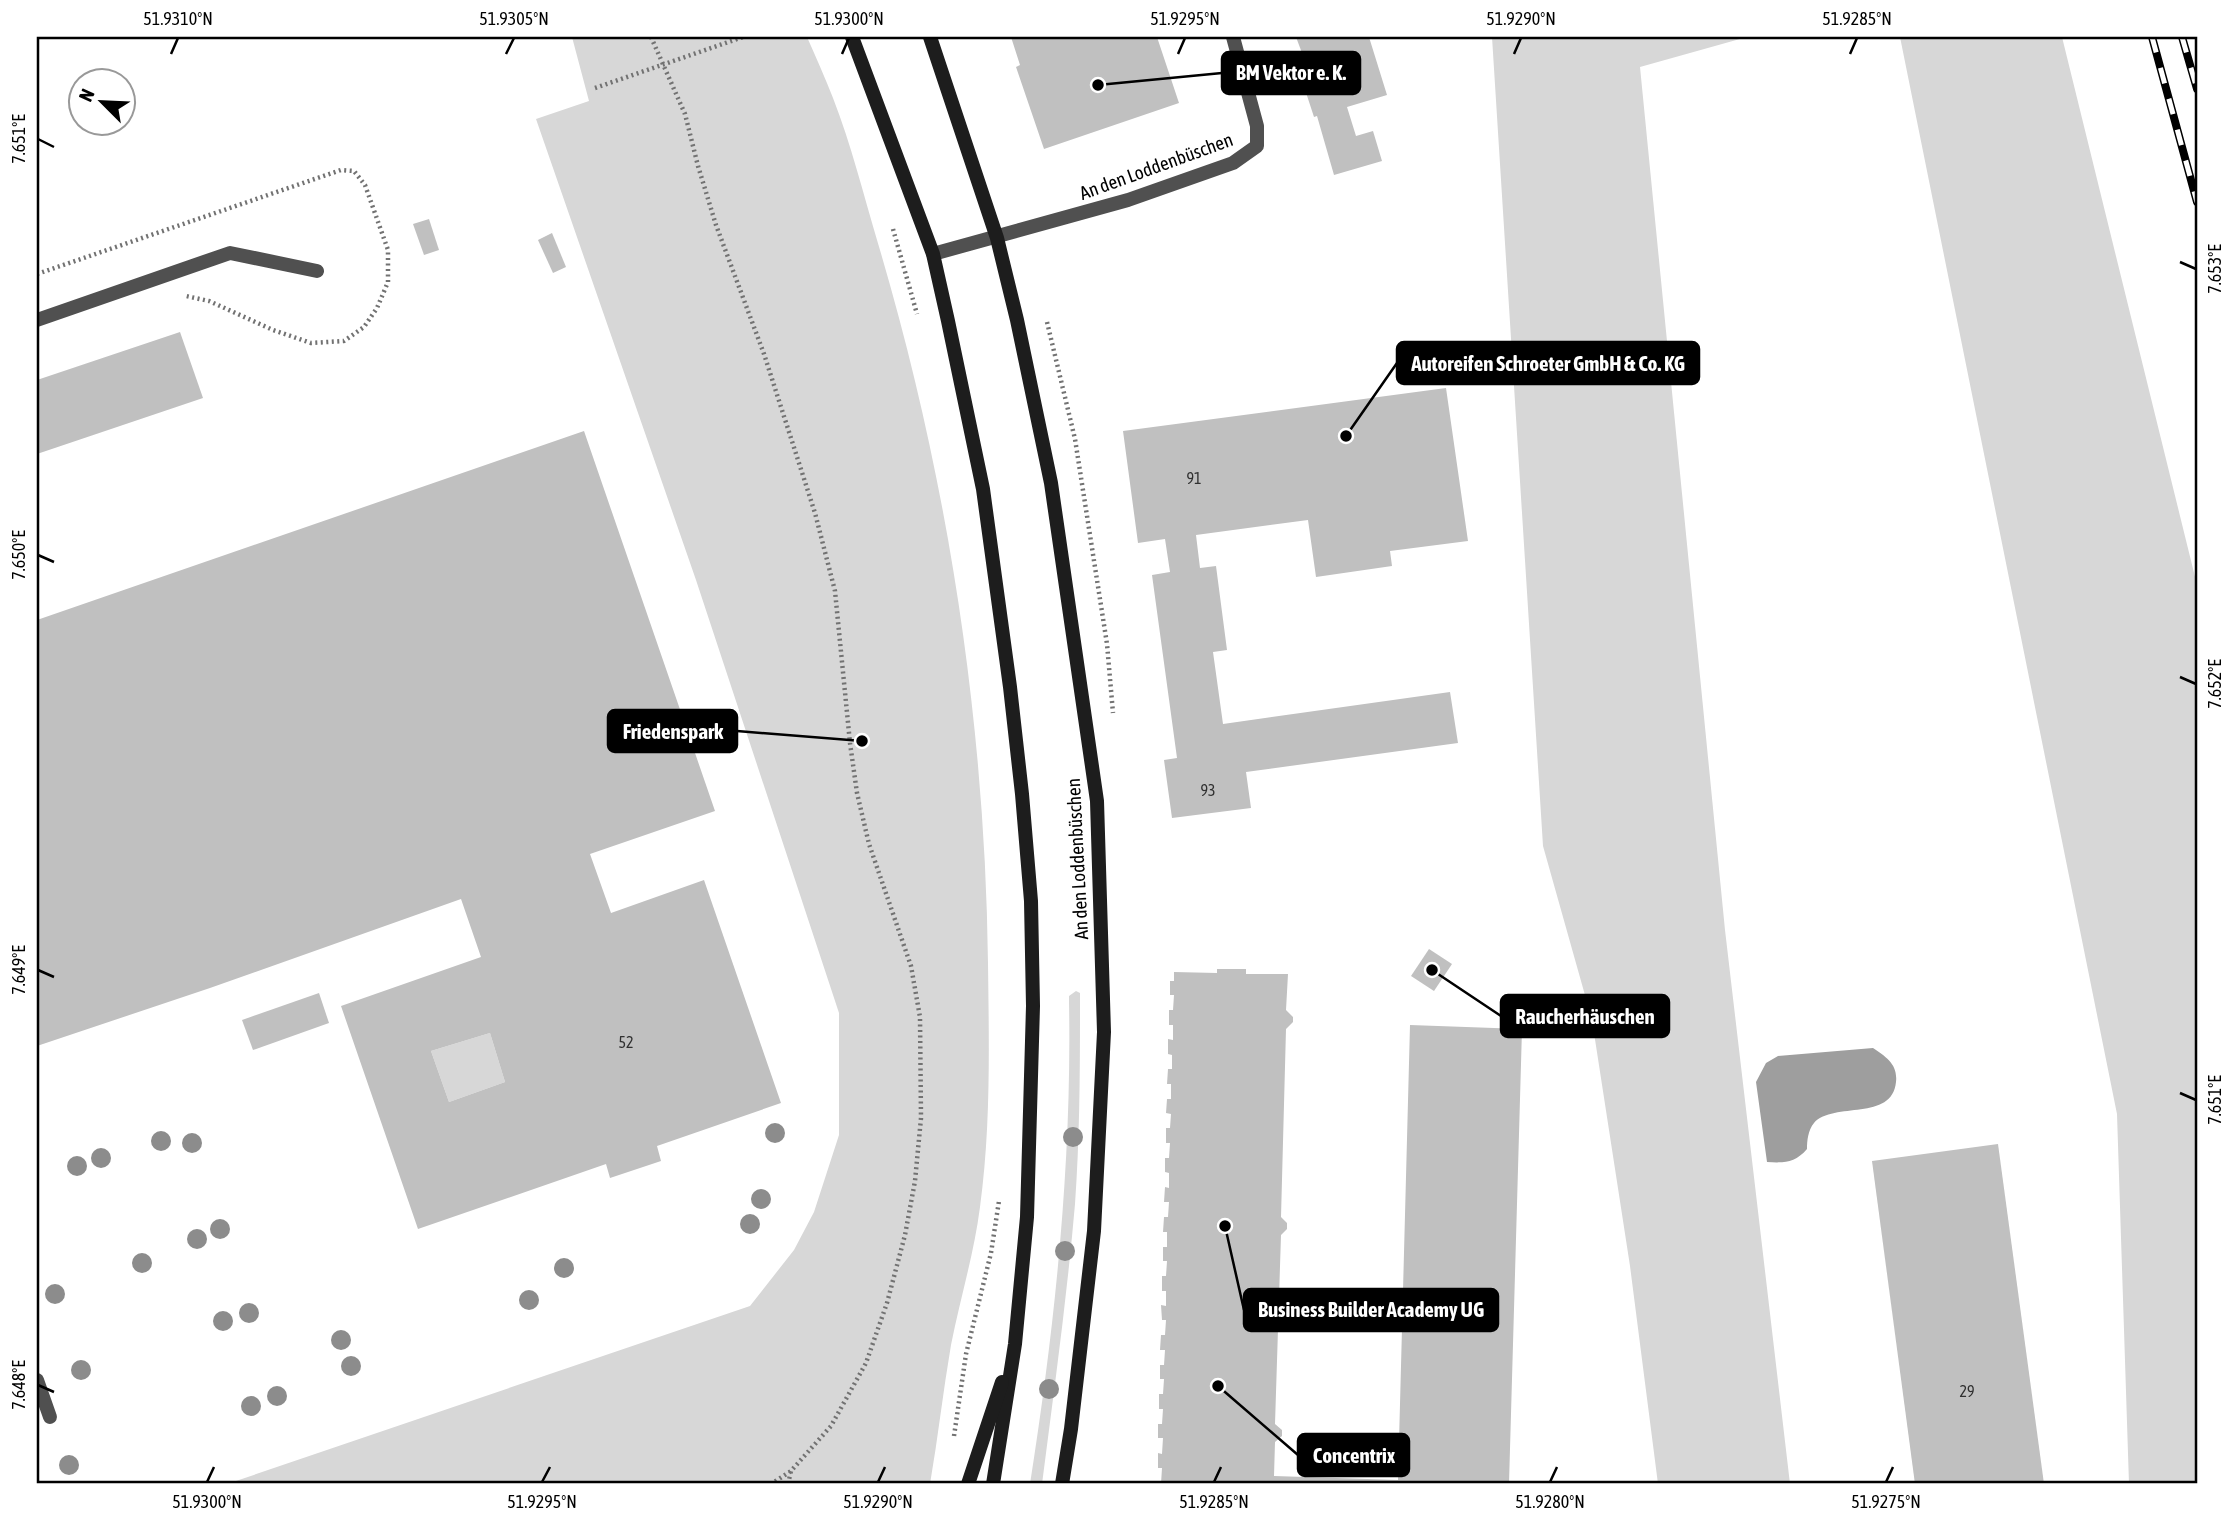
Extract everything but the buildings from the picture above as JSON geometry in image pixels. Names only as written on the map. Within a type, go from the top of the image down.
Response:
[{"type":"main road","points":[[852,37],[933,254],[983,489],[1010,687],[1031,901],[1033,1006],[1027,1203],[1015,1344],[993,1484]]},
{"type":"main road","name":"An den Loddenbüschen","points":[[930,37],[997,238],[1017,320],[1051,483],[1097,801],[1104,1032],[1095,1204],[1062,1484]]},
{"type":"main road","points":[[968,1484],[1015,1344]]},
{"type":"street","name":"An den Loddenbüschen","points":[[933,254],[1128,200],[1233,163],[1257,146],[1257,126],[1233,37]]},
{"type":"street","points":[[37,320],[230,253],[317,271]]},
{"type":"street","points":[[37,1380],[50,1417]]},
{"type":"path","points":[[651,37],[685,114],[716,225],[764,354],[815,513],[835,591],[857,793],[869,844],[911,966],[920,1017],[921,1118],[915,1181],[905,1235],[887,1303],[866,1363],[831,1426],[791,1471],[771,1484]]},
{"type":"path","points":[[595,89],[743,37]]},
{"type":"path","points":[[37,274],[341,170],[354,171],[365,186],[388,250],[388,282],[377,309],[363,327],[344,341],[311,343],[209,301],[180,295]]},
{"type":"path","points":[[892,228],[918,318]]},
{"type":"path","points":[[953,1445],[966,1354],[991,1253],[999,1200]]},
{"type":"path","points":[[788,1484],[791,1471]]},
{"type":"shaded area","points":[[572,37],[807,37],[846,133],[902,328],[942,507],[958,597],[979,780],[988,963],[988,1085],[984,1177],[974,1242],[951,1345],[930,1484],[227,1484],[750,1306],[794,1250],[814,1212],[839,1135],[839,1013],[696,580],[536,119],[589,101]]},
{"type":"shaded area","points":[[1492,37],[1747,37],[1640,67],[1725,930],[1790,1484],[1658,1484],[1630,1266],[1592,1020],[1543,846]]},
{"type":"shaded area","points":[[1900,37],[2062,37],[2197,585],[2197,1484],[2129,1484],[2117,1114]]},
{"type":"shaded area","points":[[1076,991],[1080,993],[1079,1100],[1072,1239],[1042,1484],[1030,1484],[1060,1244],[1068,1123],[1069,996]]},
{"type":"shaded area","points":[[490,1033],[505,1082],[449,1102],[431,1051]]},
{"type":"shaded area","points":[[1873,1048],[1887,1058],[1895,1070],[1896,1082],[1892,1094],[1874,1107],[1823,1117],[1812,1126],[1807,1149],[1803,1154],[1789,1161],[1767,1162],[1756,1082],[1766,1063],[1778,1056]]},
{"type":"railway","points":[[2152,37],[2197,202]]},
{"type":"railway","points":[[2182,37],[2197,89]]},
{"type":"place","name":"BM Vektor e. K.","points":[[1098,85]]},
{"type":"place","name":"Autoreifen Schroeter GmbH & Co. KG","points":[[1346,436]]},
{"type":"place","name":"Friedenspark","points":[[862,741]]},
{"type":"place","name":"Raucherhäuschen","points":[[1432,970]]},
{"type":"place","name":"Business Builder Academy UG","points":[[1225,1226]]},
{"type":"place","name":"Concentrix","points":[[1218,1386]]}]
